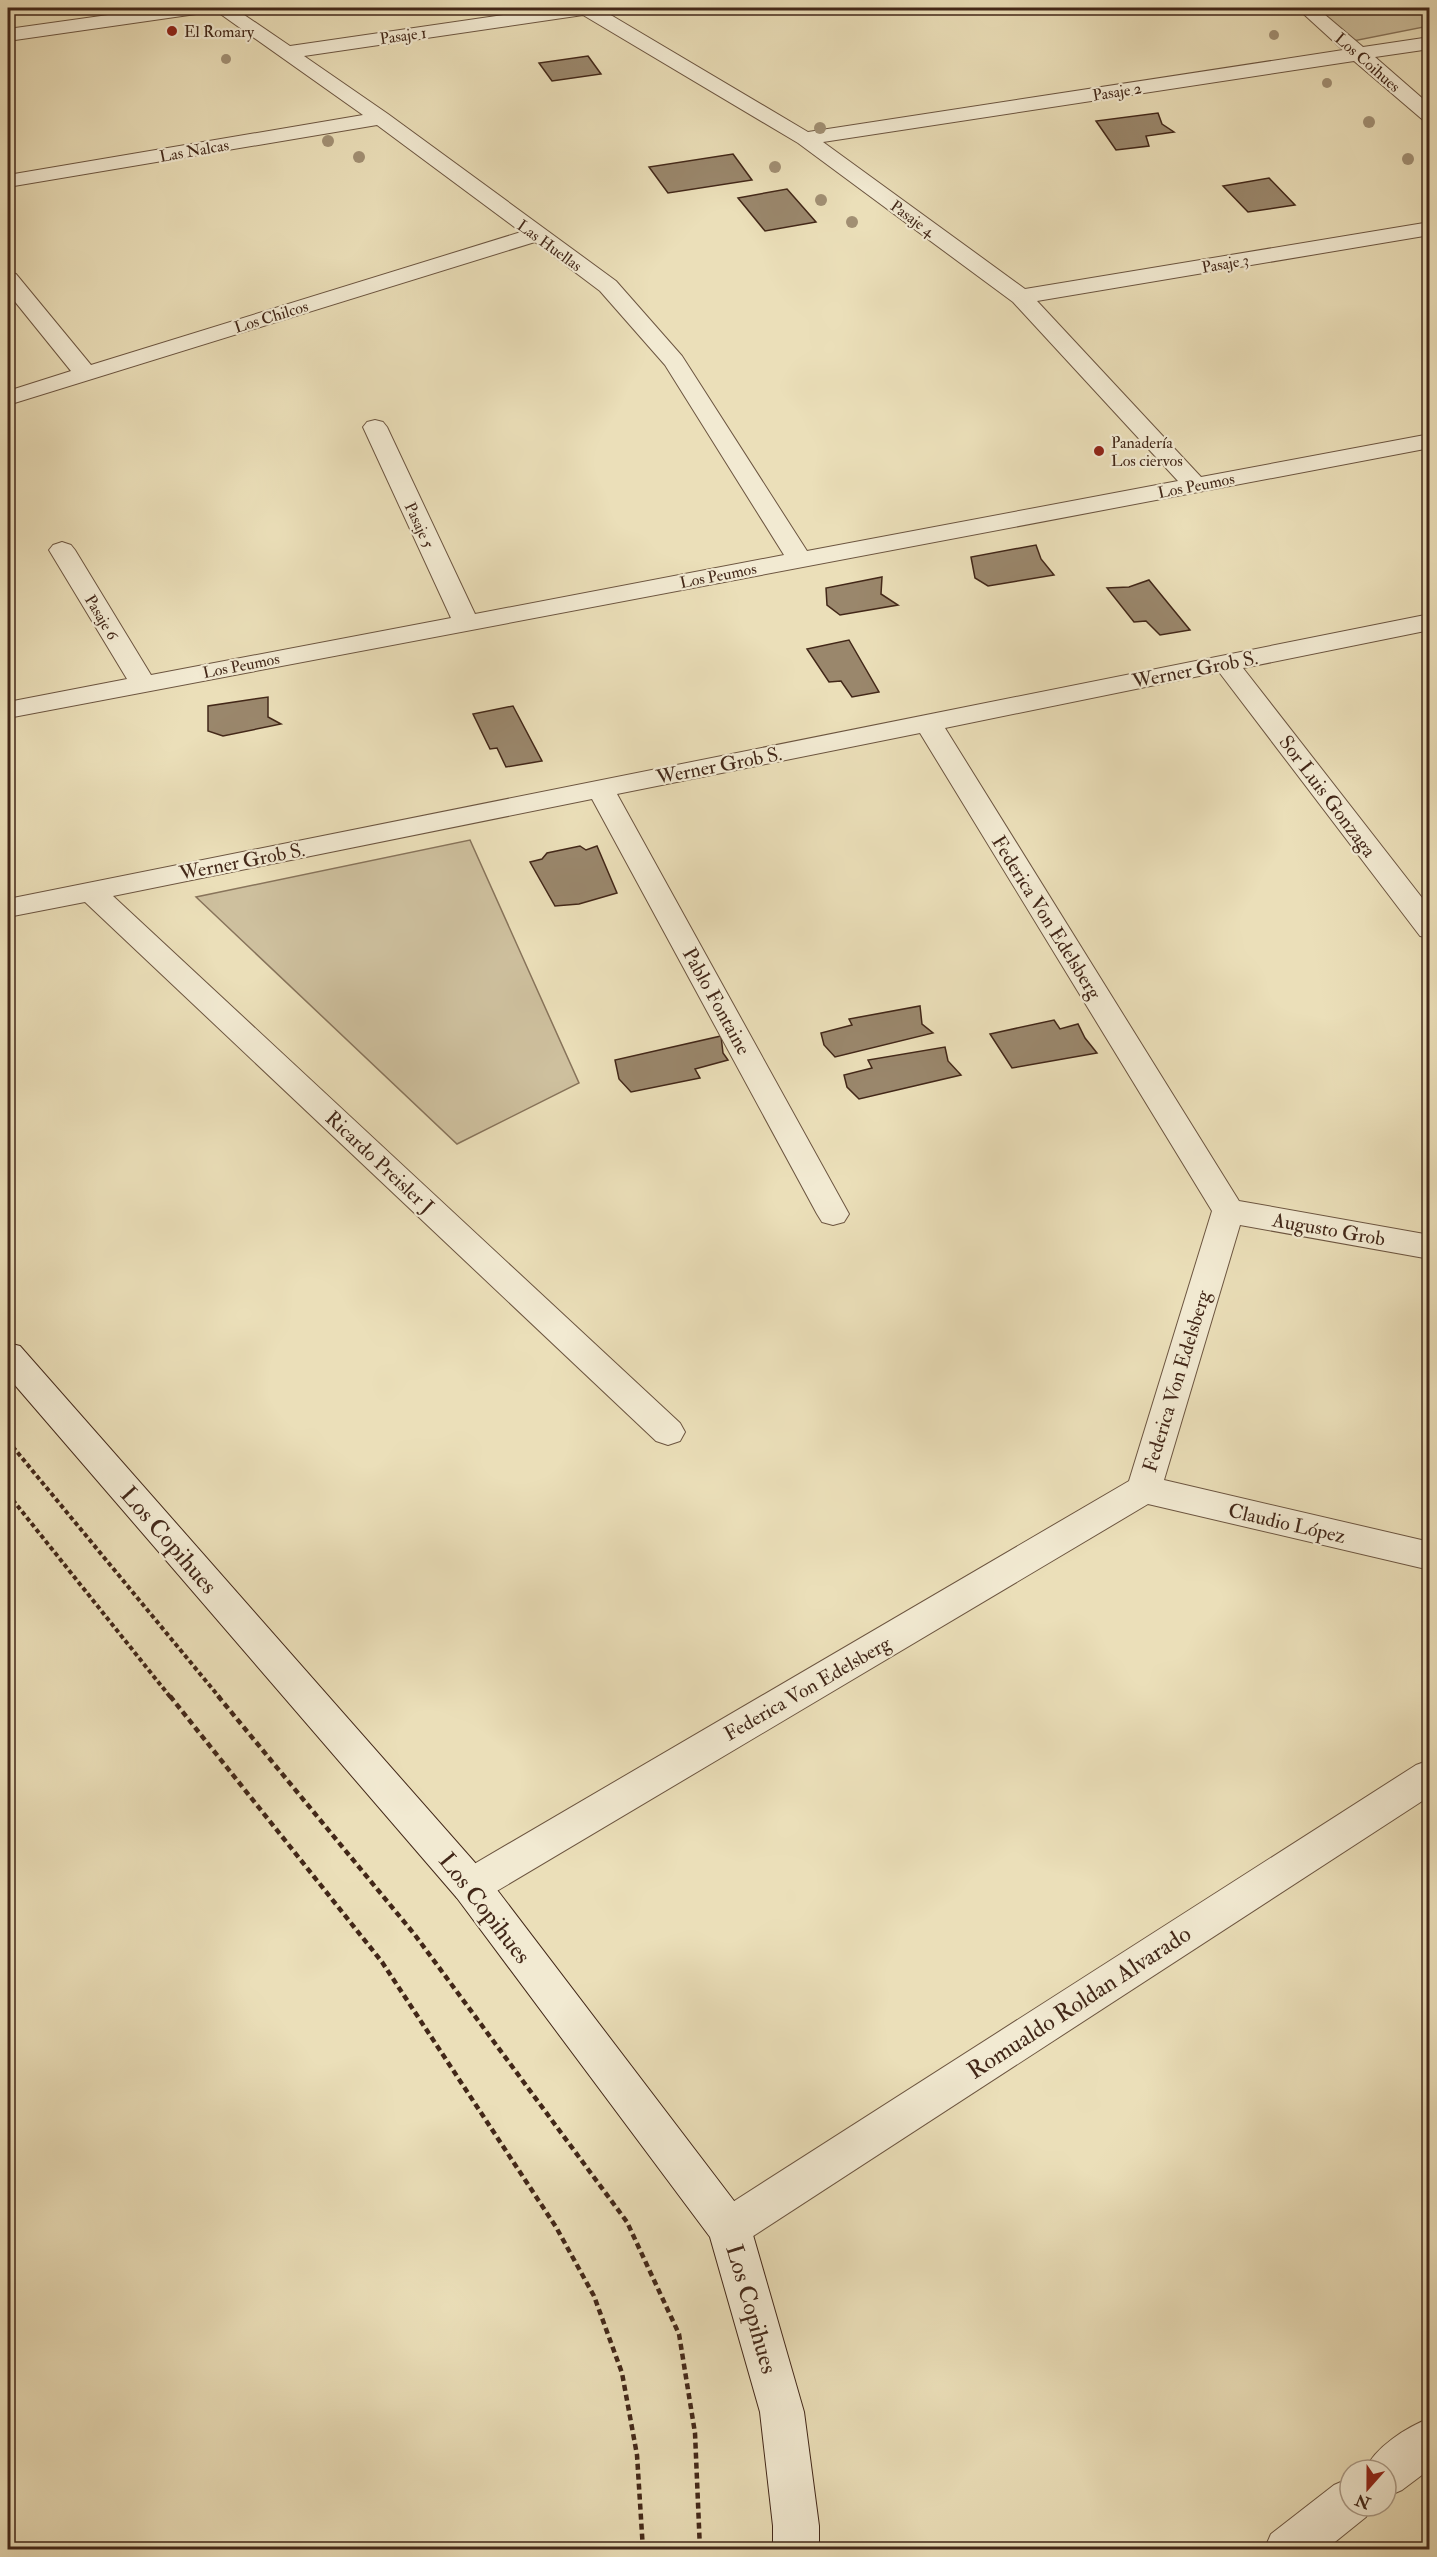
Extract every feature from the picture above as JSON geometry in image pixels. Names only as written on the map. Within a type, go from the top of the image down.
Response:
[{"type":"street","points":[[8,34],[196,8]]},
{"type":"street","name":"Las Huellas","points":[[222,8],[381,118],[535,235],[608,286],[674,361],[800,560]]},
{"type":"street","name":"Pasaje 1","points":[[288,52],[587,8]]},
{"type":"street","name":"Pasaje 4","points":[[587,8],[805,139],[1022,297],[1195,485]]},
{"type":"street","name":"Los Coihues","points":[[1306,8],[1430,116]]},
{"type":"street","name":"Pasaje 2","points":[[805,139],[1430,43]]},
{"type":"street","name":"Las Nalcas","points":[[8,181],[381,118]]},
{"type":"street","name":"Pasaje 3","points":[[1022,297],[1430,228]]},
{"type":"street","name":"Los Chilcos","points":[[8,398],[535,235]]},
{"type":"street","points":[[8,279],[86,374]]},
{"type":"street","name":"Pasaje 5","points":[[375,427],[466,623]]},
{"type":"street","name":"Los Peumos","points":[[8,710],[1430,441]]},
{"type":"street","name":"Pasaje 6","points":[[62,550],[143,684]]},
{"type":"street","name":"Werner Grob S.","points":[[8,908],[1430,622]]},
{"type":"street","name":"Sor Luis Gonzaga","points":[[1226,663],[1430,929]]},
{"type":"street","name":"Federica Von Edelsberg","points":[[471,1886],[1143,1489],[1228,1211],[928,723]]},
{"type":"street","name":"Pablo Fontaine","points":[[600,789],[833,1214]]},
{"type":"street","name":"Ricardo Preisler J","points":[[91,891],[668,1432]]},
{"type":"street","name":"Augusto Grob","points":[[1228,1211],[1430,1246]]},
{"type":"street","name":"Los Copihues","points":[[8,1355],[471,1886],[729,2228],[782,2412],[796,2526],[796,2550]]},
{"type":"street","name":"Claudio López","points":[[1143,1489],[1430,1556]]},
{"type":"street","name":"Romualdo Roldan Alvarado","points":[[729,2228],[1430,1776]]},
{"type":"street","points":[[1398,2465],[1430,2440]]},
{"type":"street","points":[[1287,2550],[1338,2510]]},
{"type":"path","points":[[8,1441],[415,1935],[627,2222],[679,2334],[695,2433],[700,2550]]},
{"type":"path","points":[[8,1494],[382,1962],[556,2227],[594,2296],[622,2373],[638,2455],[643,2550]]},
{"type":"shaded area","points":[[1300,8],[1429,8],[1429,26],[1343,43]]},
{"type":"shaded area","points":[[470,840],[579,1083],[457,1144],[196,897]]},
{"type":"building","points":[[588,56],[601,74],[552,81],[539,63]]},
{"type":"building","points":[[1158,113],[1162,124],[1174,132],[1146,136],[1149,146],[1116,150],[1096,121]]},
{"type":"building","points":[[733,154],[752,180],[668,193],[649,167]]},
{"type":"building","points":[[1269,178],[1295,205],[1248,212],[1223,186]]},
{"type":"building","points":[[787,189],[816,222],[765,231],[738,198]]},
{"type":"building","points":[[1036,545],[1041,559],[1054,575],[988,586],[975,578],[971,557]]},
{"type":"building","points":[[882,577],[881,594],[898,605],[840,615],[827,605],[826,588]]},
{"type":"building","points":[[1149,580],[1190,630],[1160,635],[1146,621],[1134,622],[1107,588],[1129,587]]},
{"type":"building","points":[[849,640],[879,692],[852,697],[841,681],[829,682],[807,649]]},
{"type":"building","points":[[268,697],[268,717],[281,724],[223,736],[208,731],[208,706]]},
{"type":"building","points":[[513,706],[542,761],[506,767],[497,748],[490,749],[473,714]]},
{"type":"building","points":[[580,846],[586,850],[597,846],[617,893],[579,904],[555,906],[530,862],[542,859],[547,853]]},
{"type":"building","points":[[920,1006],[922,1024],[933,1033],[835,1057],[824,1045],[821,1033],[852,1025],[849,1019]]},
{"type":"building","points":[[1054,1020],[1060,1029],[1078,1024],[1085,1038],[1097,1053],[1012,1068],[990,1034]]},
{"type":"building","points":[[721,1036],[723,1053],[728,1060],[695,1069],[700,1078],[631,1092],[619,1079],[615,1060]]},
{"type":"building","points":[[945,1047],[948,1061],[961,1075],[859,1099],[847,1087],[844,1075],[872,1068],[868,1060]]},
{"type":"place","name":"El Romary","points":[[172,31]]},
{"type":"place","name":"Panadería Los ciervos","points":[[1099,451]]}]
